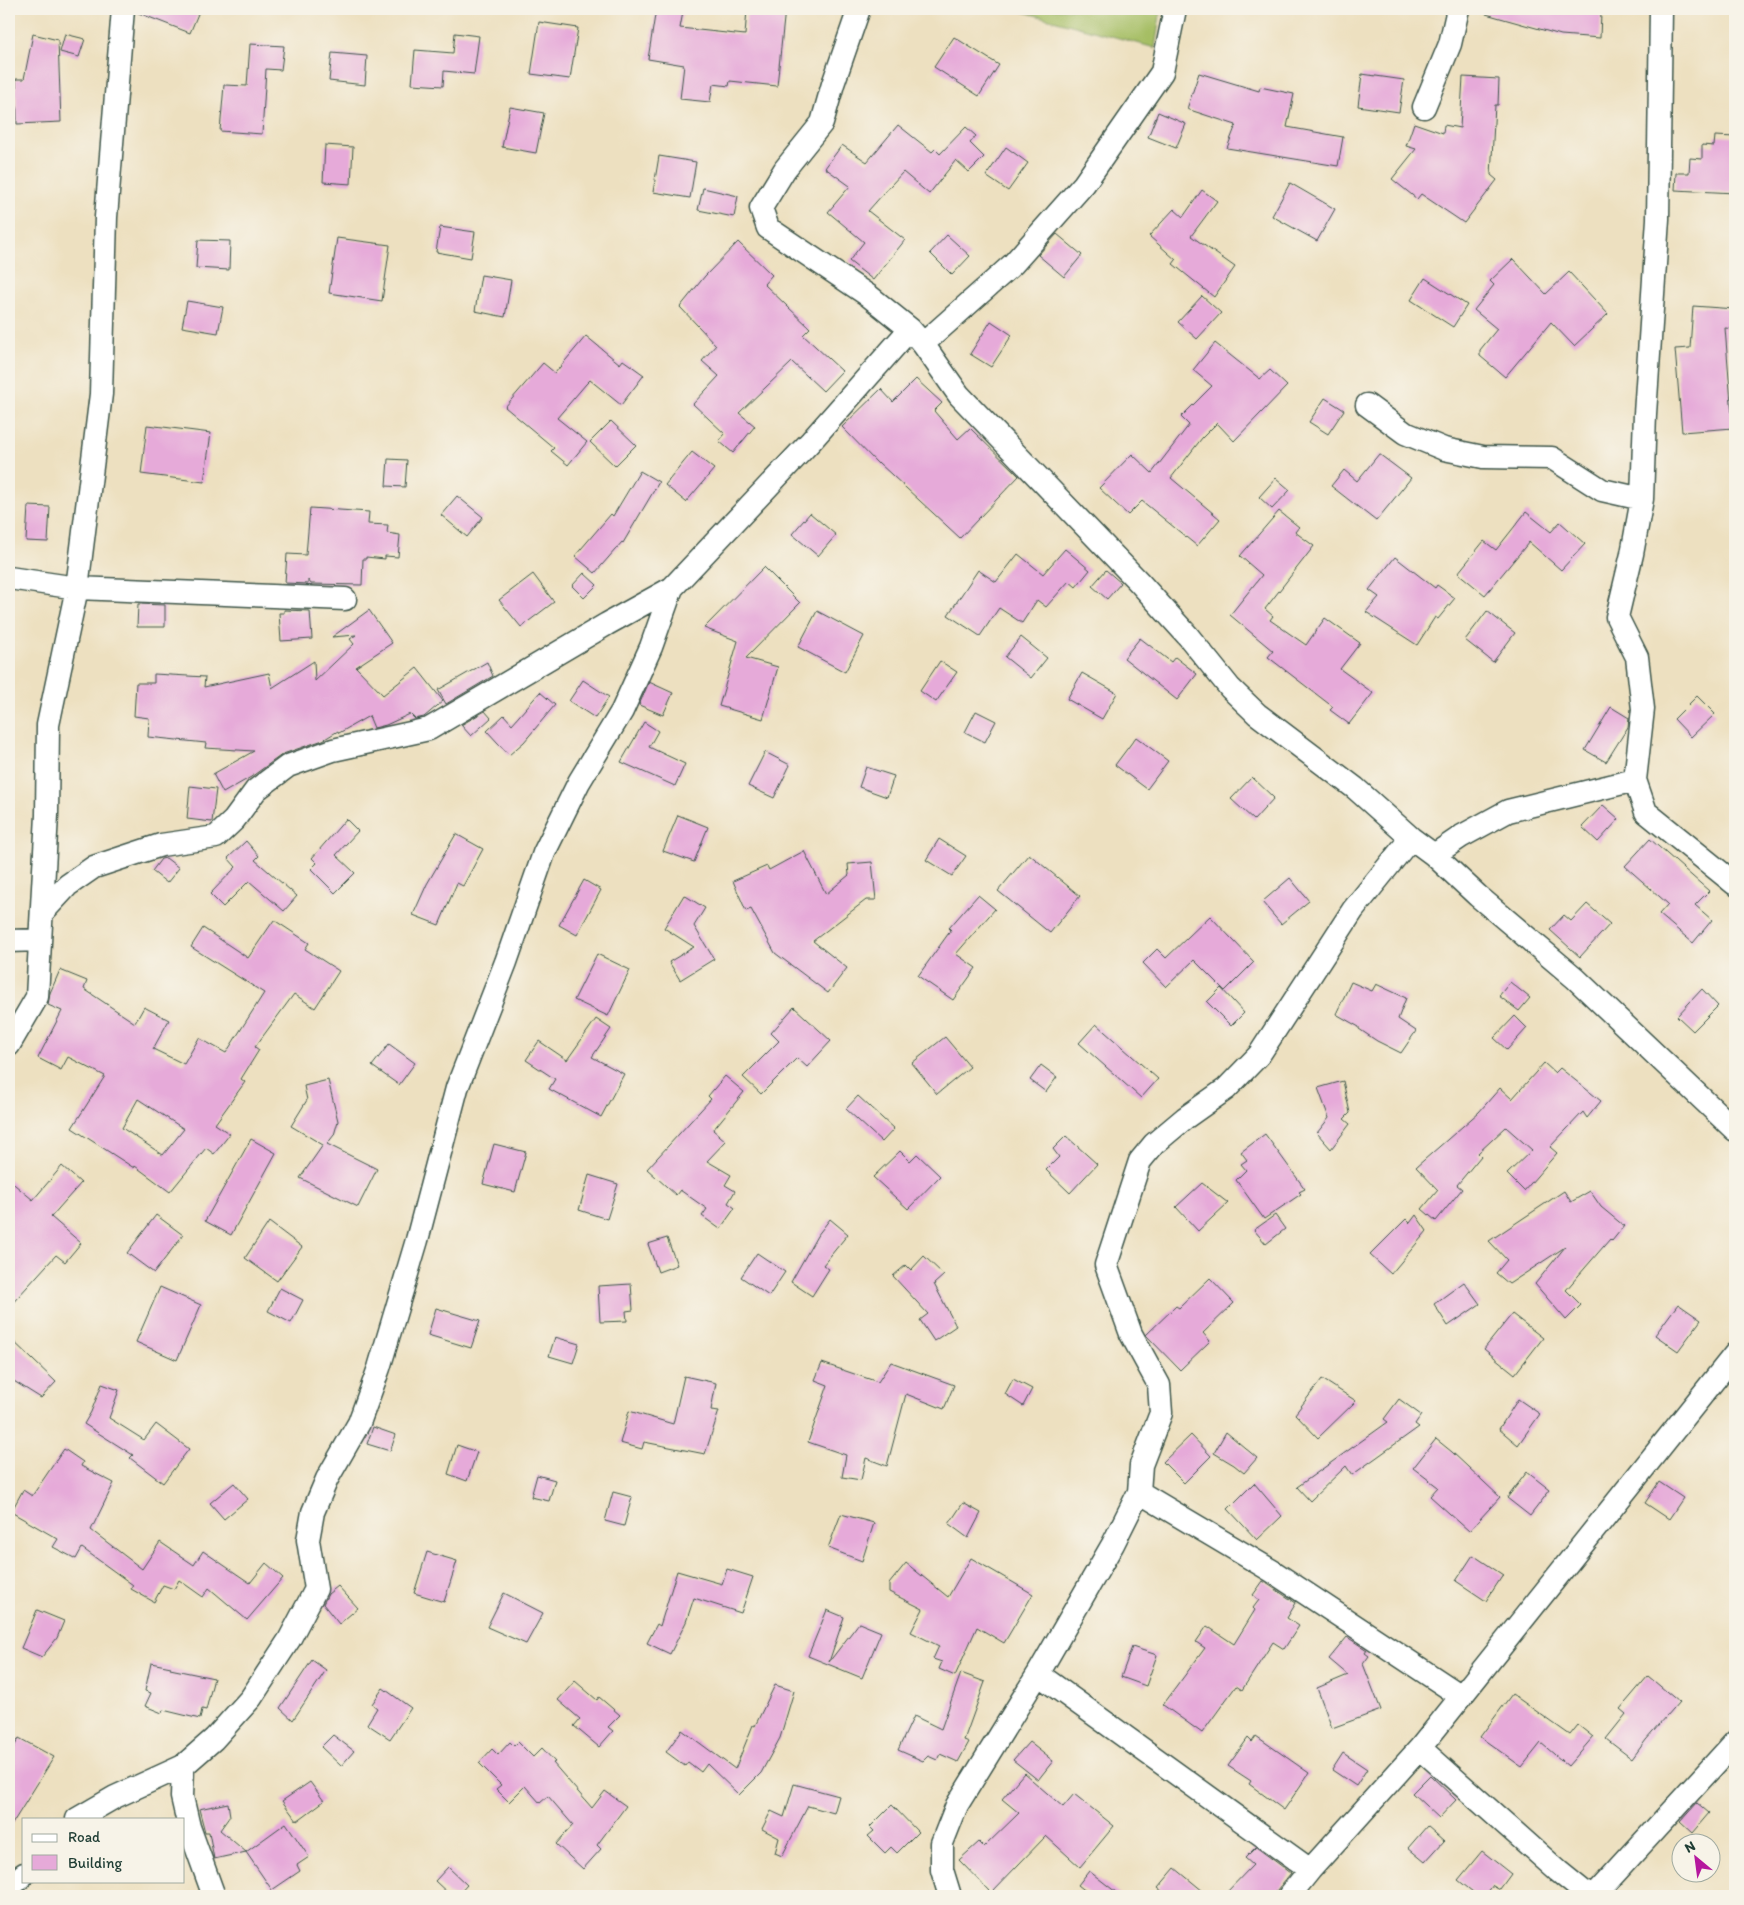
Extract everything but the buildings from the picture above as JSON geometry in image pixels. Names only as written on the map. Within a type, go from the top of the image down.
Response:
[{"type":"street","points":[[9,1045],[37,997],[42,913],[48,724],[77,588],[101,394],[106,217],[123,9]]},
{"type":"street","points":[[859,9],[833,84],[822,123],[785,169],[761,208],[768,228],[869,296],[917,337],[959,395],[1139,582],[1188,636],[1230,688],[1257,714],[1355,788],[1575,978],[1735,1130]]},
{"type":"street","points":[[42,913],[68,885],[94,867],[161,845],[216,837],[234,820],[256,790],[288,766],[333,750],[429,729],[672,588],[811,441],[917,337],[1013,264],[1084,184],[1162,72],[1175,9]]},
{"type":"street","points":[[1424,106],[1450,44],[1458,9]]},
{"type":"street","points":[[1662,9],[1658,219],[1645,414],[1642,499],[1632,554],[1617,617],[1637,658],[1643,709],[1635,780],[1646,812],[1735,884]]},
{"type":"street","points":[[1367,405],[1405,432],[1444,449],[1483,457],[1552,458],[1602,490],[1642,499]]},
{"type":"street","points":[[9,578],[77,588],[345,599]]},
{"type":"street","points":[[79,1818],[115,1797],[183,1766],[214,1739],[251,1698],[289,1640],[316,1589],[308,1540],[313,1512],[327,1479],[359,1423],[379,1368],[420,1230],[457,1088],[506,962],[544,853],[579,782],[622,711],[650,647],[672,588]]},
{"type":"street","points":[[1434,855],[1462,836],[1508,811],[1585,794],[1635,780]]},
{"type":"street","points":[[950,1896],[942,1870],[942,1843],[957,1804],[1038,1674],[1105,1560],[1139,1492],[1141,1465],[1161,1413],[1158,1385],[1131,1334],[1106,1265],[1140,1161],[1154,1144],[1185,1118],[1226,1089],[1259,1054],[1353,910],[1411,838]]},
{"type":"street","points":[[9,941],[39,940]]},
{"type":"street","points":[[1289,1896],[1310,1870],[1420,1748],[1735,1354]]},
{"type":"street","points":[[1139,1492],[1272,1571],[1461,1696]]},
{"type":"street","points":[[1038,1674],[1310,1870]]},
{"type":"street","points":[[1594,1896],[1735,1742]]},
{"type":"street","points":[[1420,1748],[1558,1871],[1589,1896]]},
{"type":"street","points":[[183,1766],[182,1797],[189,1827],[214,1896]]},
{"type":"street","points":[[9,1888],[22,1876]]},
{"type":"green space","points":[[1013,9],[1161,9],[1155,48]]}]
